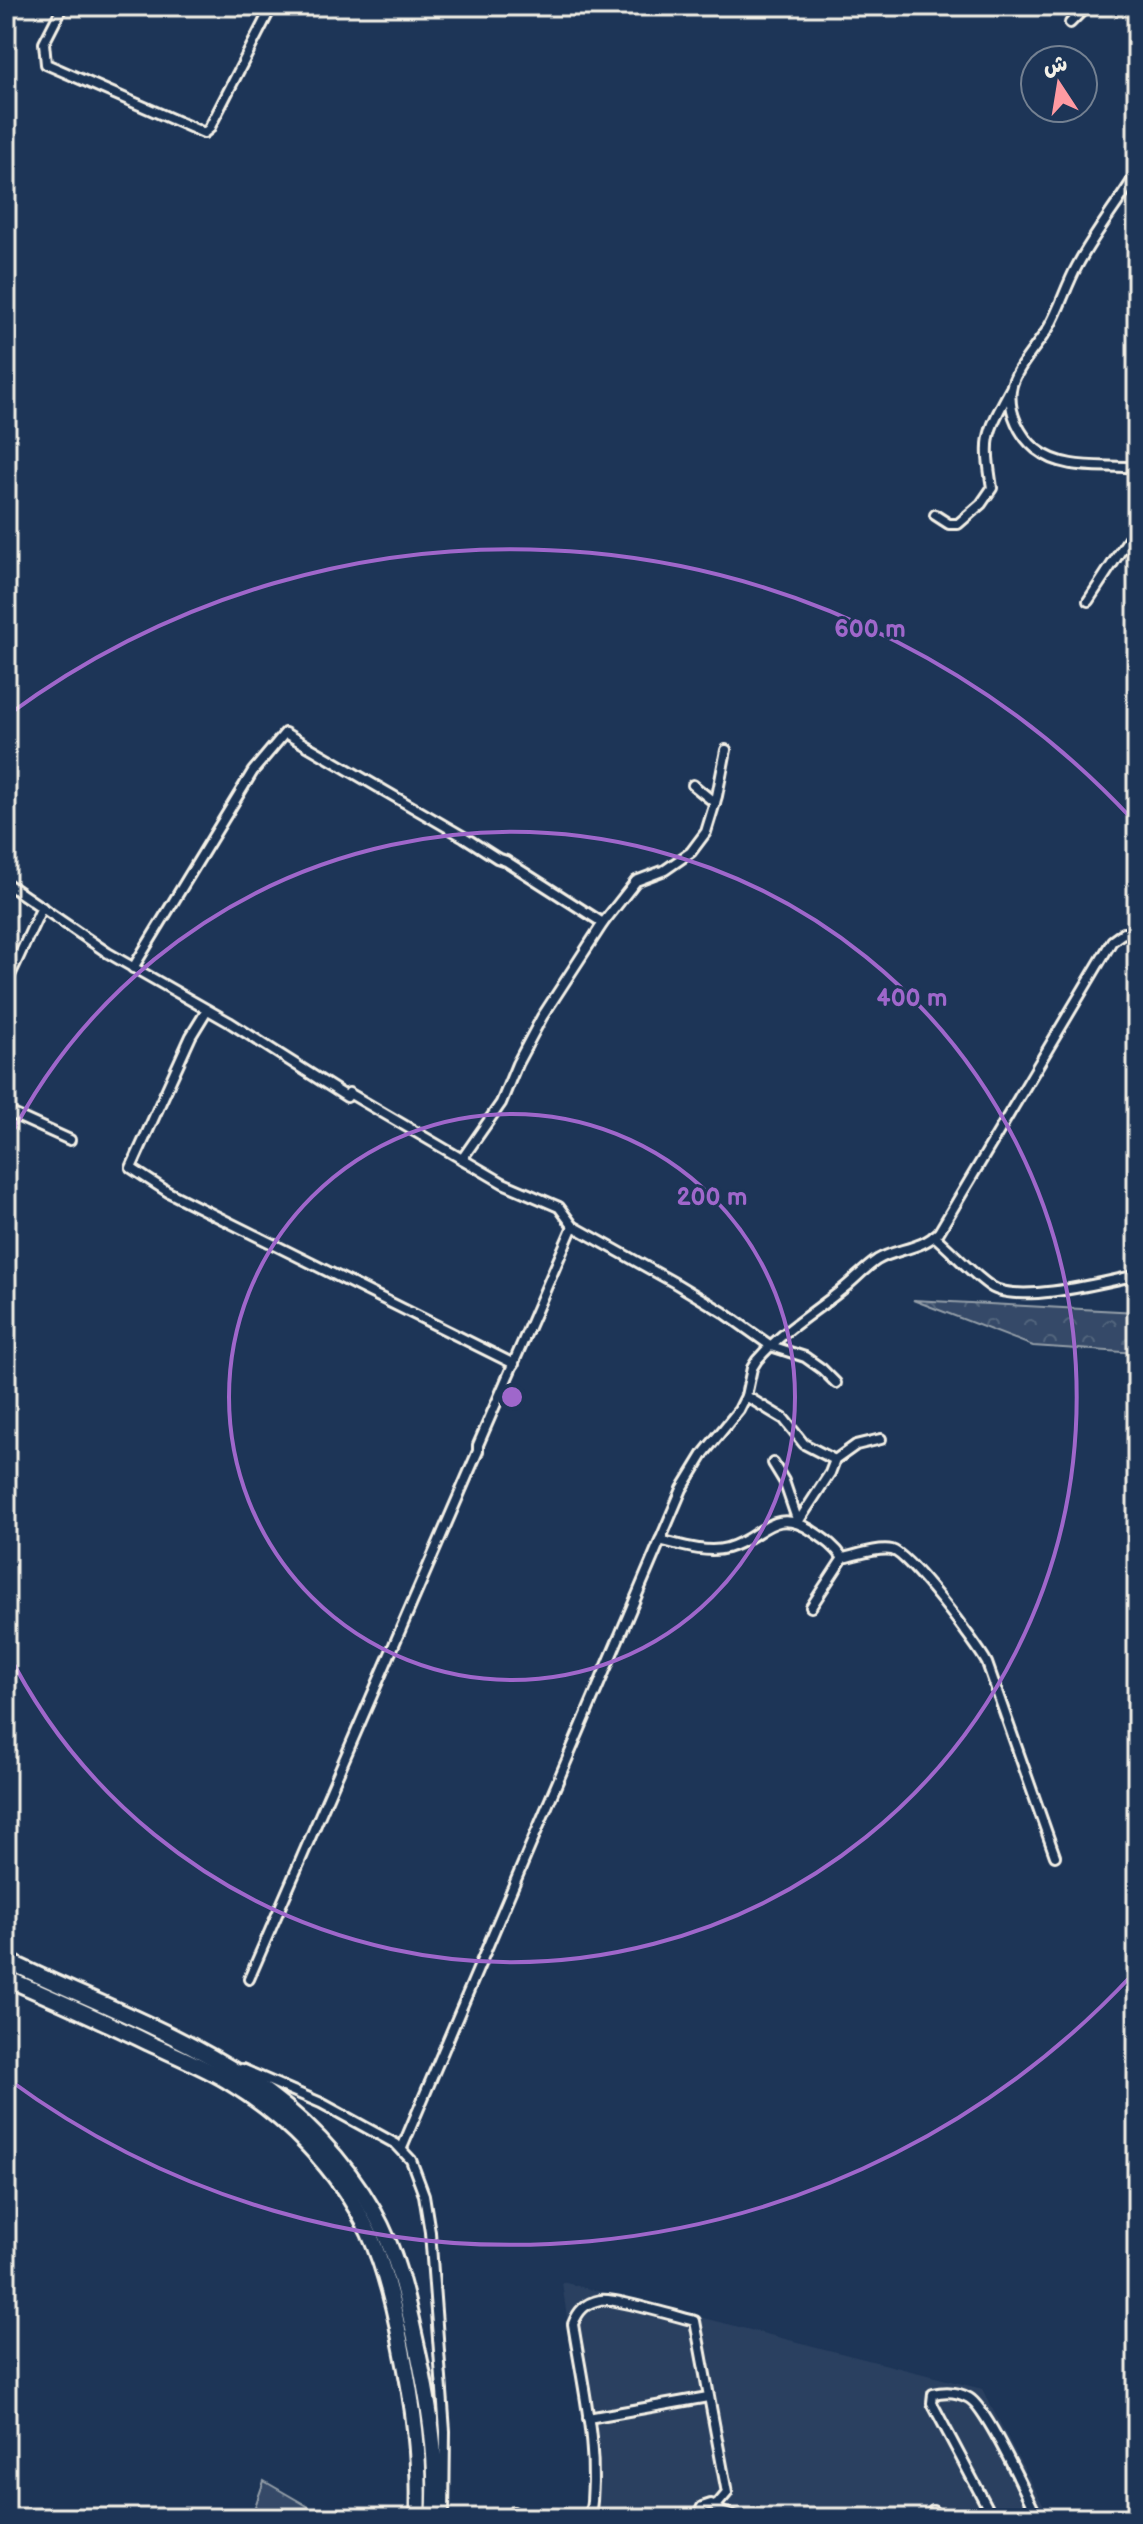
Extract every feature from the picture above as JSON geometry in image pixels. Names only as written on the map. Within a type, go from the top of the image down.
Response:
[{"type":"highway","points":[[6,1960],[213,2057],[247,2077],[300,2118],[344,2166],[374,2212],[399,2270],[423,2373],[435,2459],[434,2518]]},
{"type":"highway","points":[[6,1978],[224,2079],[260,2102],[292,2129],[323,2162],[369,2235],[393,2303],[417,2427],[418,2518]]},
{"type":"street","points":[[63,6],[44,43],[46,64],[204,133],[209,129],[272,6]]},
{"type":"street","points":[[1070,23],[1084,9],[1137,7]]},
{"type":"street","points":[[935,515],[949,524],[958,524],[981,504],[992,488],[986,446],[991,425],[1015,377],[1049,327],[1077,265],[1137,173]]},
{"type":"street","points":[[1011,389],[1013,413],[1021,435],[1038,451],[1063,462],[1137,468]]},
{"type":"street","points":[[1088,601],[1137,526]]},
{"type":"street","points":[[133,968],[253,771],[285,733],[506,861],[603,923]]},
{"type":"street","points":[[462,1159],[501,1103],[542,1017],[603,923],[636,881],[665,870],[691,852],[706,832],[726,750]]},
{"type":"street","points":[[693,785],[715,803]]},
{"type":"street","points":[[6,883],[108,953],[348,1095],[503,1183],[559,1207],[573,1226],[723,1312],[771,1346],[805,1357],[836,1383]]},
{"type":"street","points":[[6,984],[42,907]]},
{"type":"street","points":[[402,2148],[688,1477],[739,1410],[746,1396],[752,1368],[771,1346],[878,1260],[920,1246],[934,1236],[1112,941],[1123,933],[1137,935]]},
{"type":"street","points":[[207,1010],[191,1036],[131,1168],[168,1192],[514,1364]]},
{"type":"street","points":[[6,1111],[70,1140]]},
{"type":"street","points":[[249,1979],[412,1607],[573,1226]]},
{"type":"street","points":[[934,1236],[992,1289],[1010,1293],[1036,1293],[1137,1275]]},
{"type":"street","points":[[746,1396],[784,1419],[804,1444],[835,1460]]},
{"type":"street","points":[[798,1522],[835,1460],[856,1445],[881,1439]]},
{"type":"street","points":[[773,1463],[784,1481],[798,1522]]},
{"type":"street","points":[[660,1540],[685,1546],[725,1549],[785,1519],[798,1522],[835,1546],[843,1558]]},
{"type":"street","points":[[811,1607],[843,1558],[888,1549],[897,1552],[919,1574],[978,1647],[993,1677],[1055,1856]]},
{"type":"street","points":[[213,2057],[321,2103],[402,2148],[411,2160],[424,2195],[430,2232],[445,2431],[444,2518]]},
{"type":"street","points":[[590,2518],[593,2472],[573,2324],[586,2305],[603,2298],[695,2321],[727,2493],[720,2512]]},
{"type":"street","points":[[993,2518],[932,2403],[933,2394],[947,2390],[972,2399],[988,2422],[1038,2518]]},
{"type":"street","points":[[588,2418],[708,2397]]},
{"type":"street","points":[[668,2518],[697,2518],[702,2507],[711,2504],[720,2512],[741,2518]]},
{"type":"street","points":[[929,2518],[933,2511],[937,2518]]},
{"type":"shaded area","points":[[562,2282],[982,2389],[1050,2518],[526,2518],[529,2512],[579,2517],[588,2506],[589,2476]]},
{"type":"green space","points":[[913,1300],[1137,1312],[1137,1353],[1033,1346]]},
{"type":"green space","points":[[264,2481],[328,2518],[251,2518]]}]
